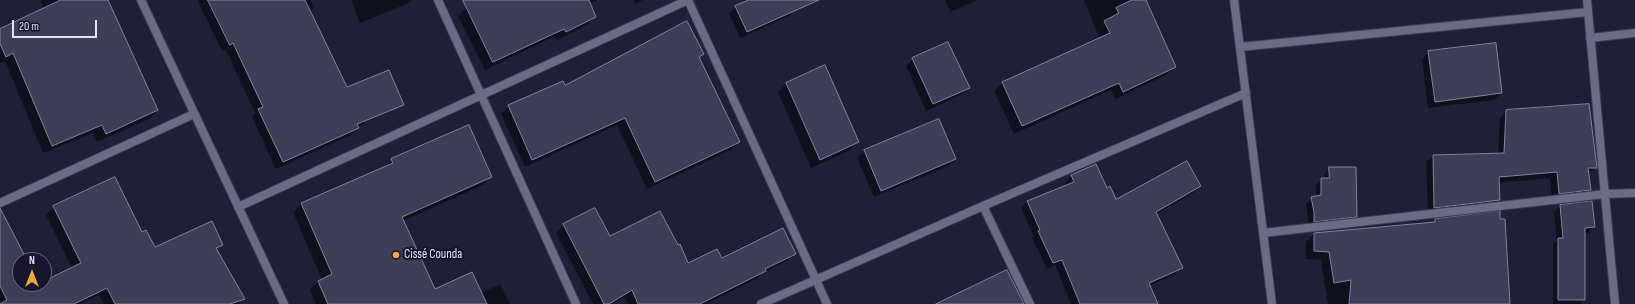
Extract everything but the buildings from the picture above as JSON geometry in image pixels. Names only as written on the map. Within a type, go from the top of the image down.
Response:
[{"type":"street","points":[[141,0],[284,304]]},
{"type":"street","points":[[438,0],[576,304]]},
{"type":"street","points":[[238,207],[688,0],[827,304]]},
{"type":"street","points":[[1234,0],[1272,304]]},
{"type":"street","points":[[1587,0],[1615,304]]},
{"type":"street","points":[[1240,47],[1588,12]]},
{"type":"street","points":[[1590,38],[1635,34]]},
{"type":"street","points":[[761,304],[983,206],[1246,93]]},
{"type":"street","points":[[0,203],[194,114]]},
{"type":"street","points":[[1263,233],[1605,194],[1635,193]]},
{"type":"street","points":[[983,206],[1030,304]]},
{"type":"place","name":"Cissé Counda","points":[[396,255]]}]
